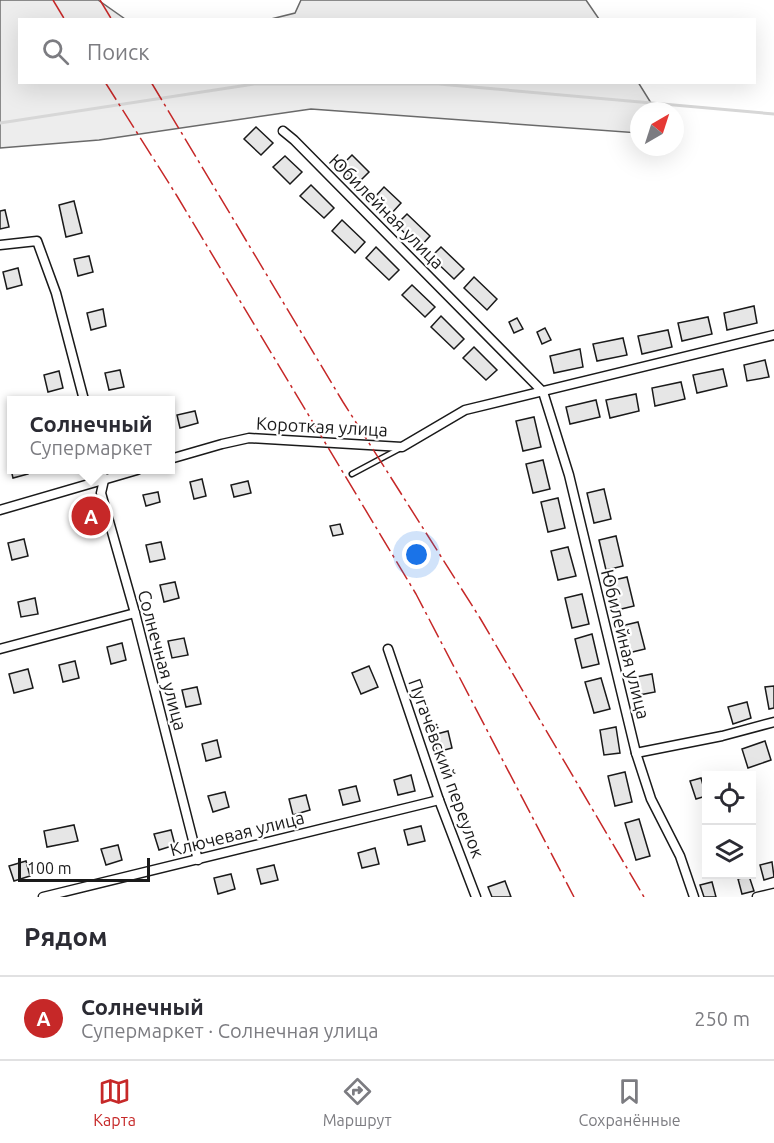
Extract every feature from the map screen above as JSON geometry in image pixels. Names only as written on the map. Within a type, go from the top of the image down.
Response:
[{"type":"street","name":"Юбилейная улица","points":[[283,131],[543,392],[569,475],[636,753],[651,799],[680,856],[694,897]]},
{"type":"street","points":[[0,245],[37,242],[56,293],[83,396]]},
{"type":"street","points":[[402,447],[465,410],[774,335]]},
{"type":"street","name":"Короткая улица","points":[[175,458],[249,438],[402,447]]},
{"type":"street","name":"Солнечная улица","points":[[102,474],[104,480],[101,493],[135,613],[198,860]]},
{"type":"street","points":[[0,510],[124,474]]},
{"type":"street","points":[[0,649],[135,613]]},
{"type":"street","name":"Пугачёвский переулок","points":[[388,649],[439,800],[476,897]]},
{"type":"street","points":[[636,753],[722,736],[774,722]]},
{"type":"street","name":"Ключевая улица","points":[[43,897],[439,800]]},
{"type":"street","points":[[757,897],[774,893]]},
{"type":"lane","points":[[352,474],[402,447]]},
{"type":"shaded area","points":[[0,0],[98,0],[124,18],[18,18],[18,84],[639,84],[650,102],[630,102],[630,132],[311,109],[99,140],[0,148]]},
{"type":"shaded area","points":[[301,0],[586,0],[598,18],[275,18],[295,13]]},
{"type":"building","points":[[256,127],[273,143],[261,155],[244,139]]},
{"type":"building","points":[[352,155],[369,172],[357,184],[340,167]]},
{"type":"building","points":[[285,156],[302,172],[290,184],[273,167]]},
{"type":"building","points":[[311,185],[334,208],[324,218],[300,196]]},
{"type":"building","points":[[384,187],[401,203],[390,215],[373,199]]},
{"type":"building","points":[[74,201],[82,233],[66,237],[59,205]]},
{"type":"building","points":[[5,210],[9,227],[0,229],[0,211]]},
{"type":"building","points":[[407,214],[430,236],[420,247],[396,225]]},
{"type":"building","points":[[342,220],[365,242],[355,253],[332,231]]},
{"type":"building","points":[[376,247],[399,270],[389,280],[366,258]]},
{"type":"building","points":[[441,247],[464,269],[454,279],[431,257]]},
{"type":"building","points":[[89,256],[93,272],[78,276],[74,259]]},
{"type":"building","points":[[18,268],[22,285],[7,289],[3,272]]},
{"type":"building","points":[[474,277],[497,299],[487,310],[464,288]]},
{"type":"building","points":[[412,285],[435,307],[425,317],[402,295]]},
{"type":"building","points":[[754,306],[757,323],[727,330],[724,313]]},
{"type":"building","points":[[103,309],[106,326],[91,330],[87,313]]},
{"type":"building","points":[[441,316],[464,339],[454,349],[431,327]]},
{"type":"building","points":[[708,317],[712,334],[682,341],[678,323]]},
{"type":"building","points":[[517,318],[523,329],[514,333],[509,322]]},
{"type":"building","points":[[545,328],[551,340],[542,344],[537,332]]},
{"type":"building","points":[[668,330],[672,347],[642,354],[638,336]]},
{"type":"building","points":[[623,338],[627,355],[597,361],[593,344]]},
{"type":"building","points":[[474,347],[497,370],[486,380],[463,358]]},
{"type":"building","points":[[580,349],[583,367],[554,373],[550,356]]},
{"type":"building","points":[[765,360],[769,377],[747,381],[744,365]]},
{"type":"building","points":[[723,369],[727,386],[697,393],[693,375]]},
{"type":"building","points":[[120,370],[124,387],[109,390],[105,373]]},
{"type":"building","points":[[59,371],[63,388],[48,392],[44,375]]},
{"type":"building","points":[[681,382],[685,399],[655,406],[652,388]]},
{"type":"building","points":[[636,394],[639,411],[610,418],[606,400]]},
{"type":"building","points":[[596,400],[600,417],[570,424],[566,407]]},
{"type":"building","points":[[195,411],[198,423],[180,428],[177,415]]},
{"type":"building","points":[[534,417],[541,447],[523,451],[516,421]]},
{"type":"building","points":[[543,460],[550,489],[533,493],[526,464]]},
{"type":"building","points":[[12,474],[28,474],[13,478]]},
{"type":"building","points":[[202,479],[206,496],[194,499],[190,482]]},
{"type":"building","points":[[248,481],[251,493],[234,497],[231,485]]},
{"type":"building","points":[[604,489],[611,519],[594,523],[587,493]]},
{"type":"building","points":[[158,492],[160,502],[146,506],[143,495]]},
{"type":"building","points":[[558,498],[565,528],[548,532],[541,502]]},
{"type":"building","points":[[94,505],[99,523],[88,526],[83,508]]},
{"type":"building","points":[[340,524],[343,534],[333,536],[330,526]]},
{"type":"building","points":[[616,536],[623,566],[606,570],[599,540]]},
{"type":"building","points":[[24,539],[28,556],[12,560],[8,543]]},
{"type":"building","points":[[161,542],[165,559],[150,562],[146,545]]},
{"type":"building","points":[[568,547],[576,576],[558,580],[551,551]]},
{"type":"building","points":[[627,577],[634,606],[617,610],[610,581]]},
{"type":"building","points":[[175,582],[179,598],[164,602],[160,585]]},
{"type":"building","points":[[582,594],[589,624],[572,628],[565,598]]},
{"type":"building","points":[[35,598],[38,614],[21,617],[18,602]]},
{"type":"building","points":[[638,622],[645,649],[628,653],[621,626]]},
{"type":"building","points":[[592,634],[599,664],[582,668],[575,639]]},
{"type":"building","points":[[184,638],[188,655],[172,658],[168,641]]},
{"type":"building","points":[[122,643],[126,660],[111,664],[107,647]]},
{"type":"building","points":[[75,661],[79,678],[63,682],[59,665]]},
{"type":"building","points":[[369,666],[378,687],[361,694],[352,673]]},
{"type":"building","points":[[28,669],[33,688],[14,693],[9,674]]},
{"type":"building","points":[[652,674],[655,692],[639,695],[636,677]]},
{"type":"building","points":[[601,678],[610,709],[594,713],[585,682]]},
{"type":"building","points":[[774,686],[774,708],[769,709],[765,687]]},
{"type":"building","points":[[197,687],[201,704],[186,707],[182,690]]},
{"type":"building","points":[[747,702],[751,718],[733,724],[728,707]]},
{"type":"building","points":[[616,727],[620,753],[604,755],[600,730]]},
{"type":"building","points":[[448,731],[452,748],[437,752],[433,735]]},
{"type":"building","points":[[217,740],[221,757],[206,761],[202,744]]},
{"type":"building","points":[[765,741],[771,760],[748,768],[742,749]]},
{"type":"building","points":[[625,772],[632,802],[615,806],[608,776]]},
{"type":"building","points":[[411,775],[415,791],[398,795],[394,780]]},
{"type":"building","points":[[701,778],[702,797],[696,799],[690,781]]},
{"type":"building","points":[[356,786],[360,801],[343,805],[339,790]]},
{"type":"building","points":[[225,792],[229,807],[213,812],[208,796]]},
{"type":"building","points":[[306,795],[310,810],[293,815],[289,799]]},
{"type":"building","points":[[639,819],[650,856],[636,860],[625,823]]},
{"type":"building","points":[[74,825],[78,841],[47,847],[44,831]]},
{"type":"building","points":[[421,826],[425,841],[408,845],[404,830]]},
{"type":"building","points":[[171,830],[175,845],[159,850],[154,834]]},
{"type":"building","points":[[118,845],[122,860],[106,865],[101,849]]},
{"type":"building","points":[[375,848],[379,864],[362,868],[358,853]]},
{"type":"building","points":[[26,861],[30,876],[14,881],[9,866]]},
{"type":"building","points":[[772,862],[774,877],[764,880],[760,865]]},
{"type":"building","points":[[274,865],[278,880],[261,884],[257,869]]},
{"type":"building","points":[[231,874],[235,889],[218,894],[214,878]]},
{"type":"building","points":[[738,879],[750,879],[754,891],[742,894]]},
{"type":"building","points":[[505,881],[511,897],[492,897],[488,887]]},
{"type":"building","points":[[712,882],[716,897],[704,897],[700,885]]},
{"type":"waterway","points":[[0,123],[254,84],[439,84],[774,114]]},
{"type":"power","points":[[53,0],[64,18]]},
{"type":"power","points":[[100,0],[111,18]]},
{"type":"power","points":[[106,84],[177,196],[416,594],[574,897]]},
{"type":"power","points":[[152,84],[343,402],[480,618],[644,897]]},
{"type":"place","name":"Солнечный","points":[[91,516]]}]
